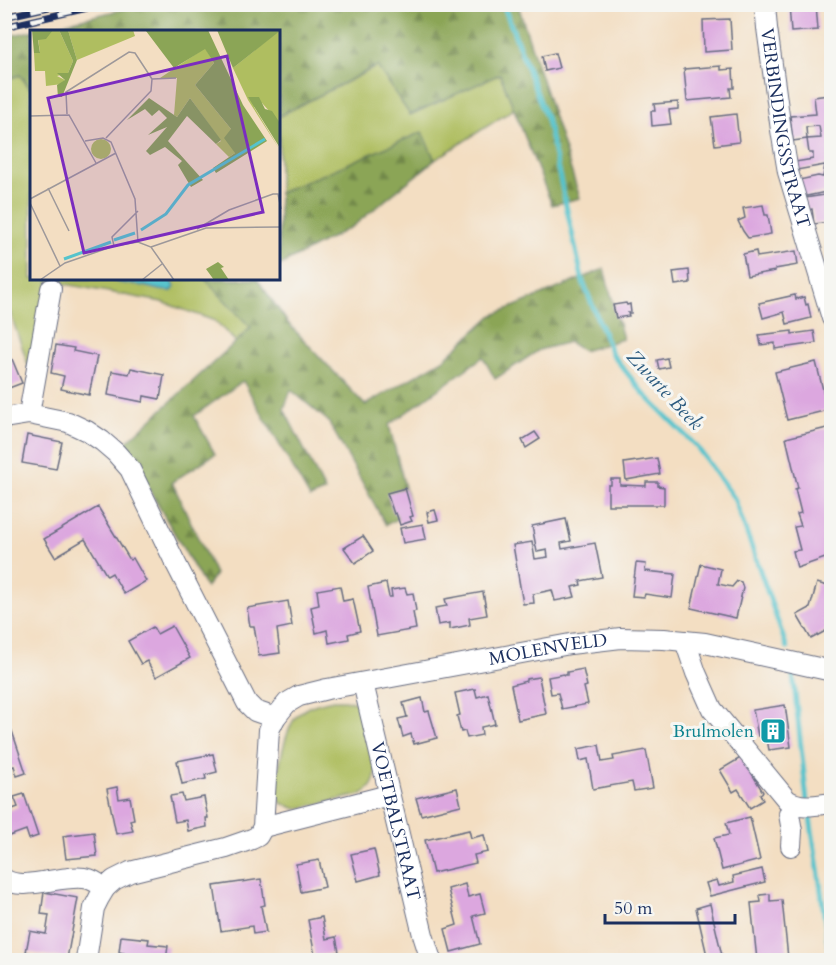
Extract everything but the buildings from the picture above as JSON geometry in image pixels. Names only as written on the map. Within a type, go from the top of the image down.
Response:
[{"type":"street","name":"VERBINDINGSSTRAAT","points":[[765,4],[781,130],[789,172],[831,318]]},
{"type":"street","points":[[29,414],[51,289]]},
{"type":"street","points":[[4,418],[29,414],[69,422],[87,431],[116,453],[129,469],[247,703],[255,711],[275,718],[269,730],[262,827],[258,836],[226,848],[130,872],[114,880],[105,888],[94,908],[86,960]]},
{"type":"street","name":"MOLENVELD","points":[[275,718],[287,703],[299,696],[327,689],[570,644],[621,638],[705,643],[831,671]]},
{"type":"street","points":[[685,641],[712,709],[787,800],[802,806],[831,803]]},
{"type":"street","name":"VOETBALSTRAAT","points":[[363,683],[431,960]]},
{"type":"street","points":[[262,827],[389,795]]},
{"type":"street","points":[[791,846],[792,831],[789,814],[794,804]]},
{"type":"street","points":[[4,879],[9,883],[18,884],[87,878],[105,888]]},
{"type":"green space","points":[[145,4],[518,5],[580,198],[552,205],[500,74],[410,115],[377,66],[280,115],[280,30],[35,30]]},
{"type":"green space","points":[[30,31],[30,89],[20,75],[5,80],[5,37]]},
{"type":"green space","points":[[378,66],[410,114],[500,74],[514,109],[435,160],[422,133],[280,193],[280,115]]},
{"type":"green space","points":[[20,75],[30,89],[30,280],[206,280],[251,327],[236,342],[215,321],[162,302],[49,281],[31,373],[5,298],[4,80]]},
{"type":"green space","points":[[422,132],[435,160],[353,226],[280,265],[280,193]]},
{"type":"green space","points":[[604,269],[623,339],[583,351],[569,342],[539,350],[495,379],[483,357],[389,425],[411,511],[386,525],[328,421],[291,390],[284,409],[325,491],[310,498],[243,381],[194,416],[215,454],[172,482],[215,574],[206,588],[139,472],[121,447],[251,328],[206,280],[258,280],[288,323],[365,405],[443,360],[491,316]]},
{"type":"green space","points":[[333,700],[356,703],[363,712],[376,770],[375,779],[370,788],[360,795],[296,809],[281,803],[277,787],[279,766],[292,723],[300,713],[308,708]]},
{"type":"water","points":[[112,280],[172,280],[175,287],[172,291],[164,291]]},
{"type":"waterway","name":"Zwarte Beek","points":[[503,4],[547,120],[583,282],[612,354],[643,393],[697,447],[734,498],[787,648]]},
{"type":"waterway","name":"Zwarte Beek","points":[[793,675],[807,801]]},
{"type":"waterway","name":"Zwarte Beek","points":[[809,811],[830,960]]},
{"type":"railway","points":[[4,17],[62,4]]},
{"type":"railway","points":[[4,27],[105,4]]},
{"type":"place","name":"Brulmolen","points":[[773,731]]}]
